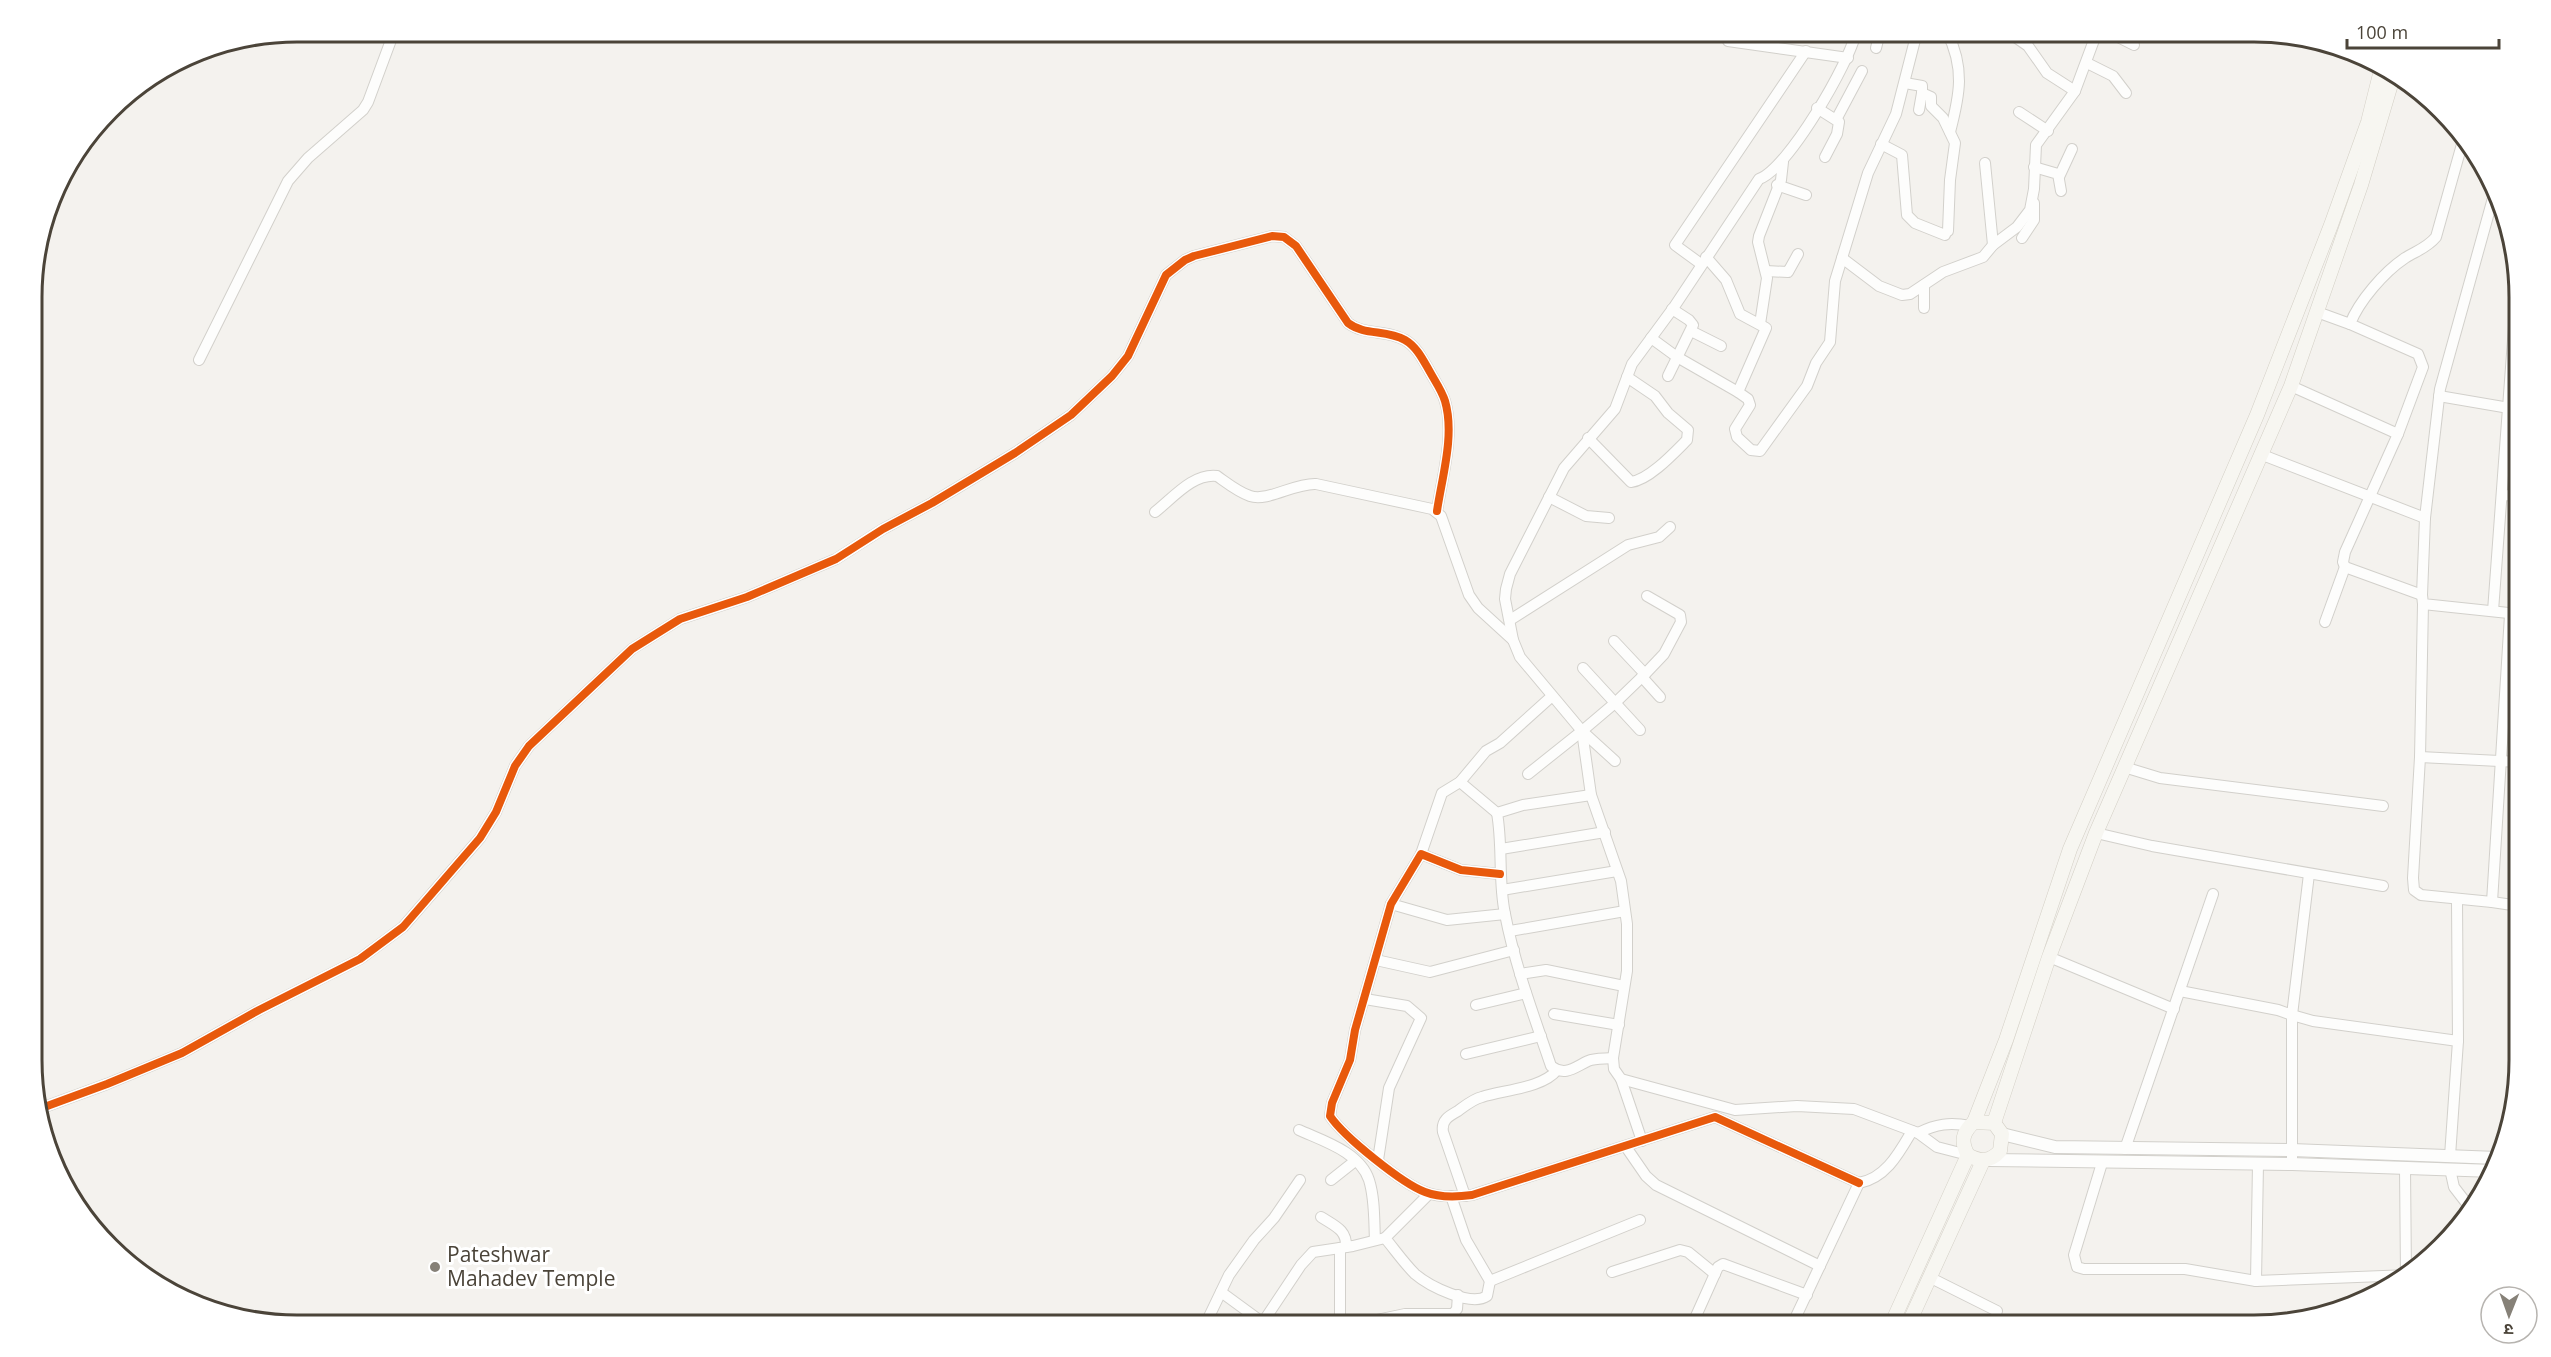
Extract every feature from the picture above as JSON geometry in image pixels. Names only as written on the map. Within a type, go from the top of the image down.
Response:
[{"type":"main road","points":[[1896,1315],[1968,1155],[1963,1138],[1972,1124],[2006,1040],[2070,849],[2257,415],[2346,184],[2368,122],[2380,75]]},
{"type":"main road","points":[[1912,1315],[1986,1160],[2000,1151],[1998,1129],[2049,957],[2096,832],[2290,386],[2361,184],[2392,82]]},
{"type":"main road","points":[[1972,1124],[1998,1129]]},
{"type":"main road","points":[[1968,1155],[1986,1160]]},
{"type":"street","points":[[199,360],[288,181],[308,158],[363,110],[390,42]]},
{"type":"street","points":[[1736,42],[1848,58]]},
{"type":"street","points":[[1616,761],[1582,731],[1551,697],[1520,657],[1505,599],[1510,574],[1564,468],[1615,409],[1632,364],[1672,309],[1759,179],[1767,176],[1783,162],[1848,58],[1853,42]]},
{"type":"street","points":[[1876,48],[1878,42]]},
{"type":"street","points":[[1651,338],[1677,357],[1748,399],[1750,405],[1737,424],[1735,433],[1751,450],[1760,451],[1807,386],[1818,358],[1830,342],[1833,287],[1868,173],[1896,114],[1915,42]]},
{"type":"street","points":[[1950,132],[1960,84],[1955,49],[1952,42]]},
{"type":"street","points":[[2022,42],[2028,46],[2047,73],[2075,91]]},
{"type":"street","points":[[2022,238],[2034,220],[2036,145],[2075,91],[2094,42]]},
{"type":"street","points":[[2128,42],[2134,45]]},
{"type":"street","points":[[1738,392],[1766,328],[1740,314],[1726,280],[1703,260],[1675,245],[1806,51]]},
{"type":"street","points":[[2087,63],[2113,76],[2126,93]]},
{"type":"street","points":[[1825,157],[1839,126],[1837,118],[1862,71]]},
{"type":"street","points":[[1905,83],[1922,86],[1919,110]]},
{"type":"street","points":[[1881,144],[1902,155],[1906,215],[1915,223],[1947,233],[1950,180],[1955,147],[1941,114],[1931,106],[1931,97],[1922,93]]},
{"type":"street","points":[[1817,108],[1837,118]]},
{"type":"street","points":[[2019,112],[2048,130]]},
{"type":"street","points":[[2059,177],[2072,149]]},
{"type":"street","points":[[2350,324],[2359,303],[2404,258],[2429,246],[2436,237],[2462,149]]},
{"type":"street","points":[[1760,324],[1767,284],[1766,270],[1758,242],[1777,185],[1781,180],[1783,162]]},
{"type":"street","points":[[1985,163],[1993,245]]},
{"type":"street","points":[[2034,167],[2055,172],[2059,177],[2061,191]]},
{"type":"street","points":[[1777,185],[1806,195]]},
{"type":"street","points":[[1842,258],[1875,283],[1892,292],[1902,295],[1910,294],[1943,272],[1983,257],[1993,245],[2025,218],[2034,189]]},
{"type":"street","points":[[2491,204],[2439,396],[2425,518],[2420,757],[2414,890],[2421,896],[2509,905]]},
{"type":"street","points":[[46,1106],[182,1053],[259,1010],[360,959],[403,927],[480,838],[496,812],[515,766],[529,746],[632,649],[680,620],[747,597],[836,559],[883,529],[932,503],[1015,453],[1066,418],[1120,368],[1166,275],[1194,256],[1272,236],[1284,237],[1296,246],[1348,324],[1360,331],[1389,333],[1413,346],[1442,393],[1448,416],[1449,431],[1437,512]]},
{"type":"street","points":[[1766,270],[1788,272],[1798,254]]},
{"type":"street","points":[[1924,285],[1924,308]]},
{"type":"street","points":[[1668,376],[1691,331],[1692,322],[1672,309]]},
{"type":"street","points":[[2317,312],[2418,354],[2422,361],[2422,374],[2398,434],[2345,552],[2343,561],[2345,567],[2325,622]]},
{"type":"street","points":[[1691,331],[1721,346]]},
{"type":"street","points":[[1588,438],[1631,482],[1638,481],[1651,472],[1687,440],[1688,430],[1668,413],[1659,398],[1627,377]]},
{"type":"street","points":[[2290,386],[2398,434]]},
{"type":"street","points":[[2439,396],[2509,408],[2493,611]]},
{"type":"street","points":[[2260,454],[2425,518]]},
{"type":"street","points":[[1155,512],[1197,478],[1210,475],[1217,476],[1252,497],[1267,496],[1308,484],[1437,512],[1441,516],[1469,595],[1478,608],[1514,640]]},
{"type":"street","points":[[2503,495],[2509,495]]},
{"type":"street","points":[[1549,497],[1586,516],[1609,518]]},
{"type":"street","points":[[1510,620],[1628,545],[1659,537],[1670,527]]},
{"type":"street","points":[[2345,567],[2422,600],[2509,613]]},
{"type":"street","points":[[1528,774],[1616,703],[1664,654],[1681,622],[1680,615],[1647,596]]},
{"type":"street","points":[[1614,641],[1660,696]]},
{"type":"street","points":[[1583,668],[1640,730]]},
{"type":"street","points":[[2492,902],[2495,833],[2509,671]]},
{"type":"street","points":[[1551,697],[1500,743],[1486,751],[1460,782],[1442,793],[1421,854],[1391,904],[1377,960],[1355,1030],[1347,1068],[1332,1103],[1330,1116],[1335,1123],[1410,1185],[1429,1194],[1451,1196],[1465,1196],[1589,1159],[1735,1110],[1797,1106],[1854,1109],[1915,1132],[1937,1148],[1968,1155]]},
{"type":"street","points":[[1582,731],[1591,795],[1621,881],[1625,911],[1627,971],[1613,1058],[1614,1069],[1621,1079],[1642,1141]]},
{"type":"street","points":[[2420,757],[2509,761]]},
{"type":"street","points":[[2124,767],[2160,778],[2383,806]]},
{"type":"street","points":[[1460,782],[1497,813],[1502,849],[1500,874],[1504,890],[1505,914],[1511,930],[1514,950],[1551,1066],[1563,1071]]},
{"type":"street","points":[[1497,813],[1523,805],[1591,795]]},
{"type":"street","points":[[1502,849],[1605,832]]},
{"type":"street","points":[[2096,832],[2152,846],[2383,886]]},
{"type":"street","points":[[1421,854],[1461,870],[1500,874]]},
{"type":"street","points":[[1504,890],[1617,871]]},
{"type":"street","points":[[2292,1164],[2292,1016],[2309,874]]},
{"type":"street","points":[[2125,1149],[2212,894]]},
{"type":"street","points":[[2450,1156],[2458,1041],[2457,900]]},
{"type":"street","points":[[1391,904],[1447,920],[1505,914]]},
{"type":"street","points":[[1511,930],[1625,911]]},
{"type":"street","points":[[1377,960],[1430,972],[1514,950]]},
{"type":"street","points":[[2049,957],[2174,1009]]},
{"type":"street","points":[[1523,974],[1546,970],[1624,986]]},
{"type":"street","points":[[2180,991],[2278,1010],[2313,1021],[2458,1041]]},
{"type":"street","points":[[1476,1005],[1526,993]]},
{"type":"street","points":[[1365,999],[1407,1006],[1421,1018],[1389,1088],[1383,1114],[1378,1160]]},
{"type":"street","points":[[1554,1014],[1619,1025]]},
{"type":"street","points":[[1466,1054],[1541,1036]]},
{"type":"street","points":[[1465,1196],[1443,1132],[1446,1118],[1474,1100],[1541,1082],[1590,1060],[1613,1058]]},
{"type":"street","points":[[1621,1079],[1735,1110]]},
{"type":"street","points":[[1696,1099],[1700,1122]]},
{"type":"street","points":[[1715,1117],[1859,1183],[1875,1178],[1883,1172],[1915,1132],[1933,1125],[1953,1122],[1972,1124]]},
{"type":"street","points":[[1998,1129],[2055,1147],[2292,1150],[2490,1158]]},
{"type":"street","points":[[1299,1130],[1336,1147],[1355,1161],[1365,1172],[1369,1180],[1380,1239],[1422,1279],[1467,1300],[1484,1299],[1490,1293],[1490,1281],[1466,1240],[1451,1196]]},
{"type":"street","points":[[1626,1147],[1646,1176],[1656,1185],[1816,1273]]},
{"type":"street","points":[[1986,1160],[2292,1164],[2484,1171]]},
{"type":"street","points":[[1331,1180],[1355,1161]]},
{"type":"street","points":[[2102,1163],[2074,1255],[2077,1267],[2084,1269],[2185,1269],[2256,1281],[2390,1276]]},
{"type":"street","points":[[2256,1281],[2258,1164]]},
{"type":"street","points":[[2404,1168],[2407,1264]]},
{"type":"street","points":[[2450,1169],[2454,1187],[2466,1202]]},
{"type":"street","points":[[1210,1315],[1229,1275],[1254,1240],[1274,1218],[1300,1180]]},
{"type":"street","points":[[1797,1315],[1859,1183]]},
{"type":"street","points":[[1268,1315],[1313,1252],[1380,1239],[1429,1194]]},
{"type":"street","points":[[1321,1216],[1343,1231],[1347,1238],[1343,1248],[1340,1315]]},
{"type":"street","points":[[1490,1281],[1640,1220]]},
{"type":"street","points":[[1612,1272],[1680,1250],[1688,1252],[1715,1274]]},
{"type":"street","points":[[1697,1315],[1715,1274],[1723,1264],[1807,1295]]},
{"type":"street","points":[[1929,1277],[1997,1311]]},
{"type":"street","points":[[1221,1292],[1250,1315]]},
{"type":"street","points":[[1400,1315],[1453,1314],[1457,1309],[1458,1295]]},
{"type":"cycle path","points":[[46,1106],[182,1053],[259,1010],[360,959],[403,927],[480,838],[496,812],[515,766],[529,746],[632,649],[680,619],[747,597],[836,559],[883,529],[932,503],[1015,453],[1071,415],[1112,376],[1128,356],[1166,275],[1194,256],[1272,236],[1284,237],[1296,246],[1348,323],[1361,330],[1398,337],[1413,346],[1440,390],[1448,414],[1447,456],[1437,511]]},
{"type":"cycle path","points":[[1500,874],[1461,870],[1421,854],[1391,904],[1355,1030],[1350,1060],[1332,1103],[1330,1116],[1360,1147],[1403,1180],[1425,1192],[1448,1196],[1472,1195],[1715,1117],[1859,1183]]},
{"type":"place","name":"Pateshwar Mahadev Temple","points":[[435,1267]]}]
